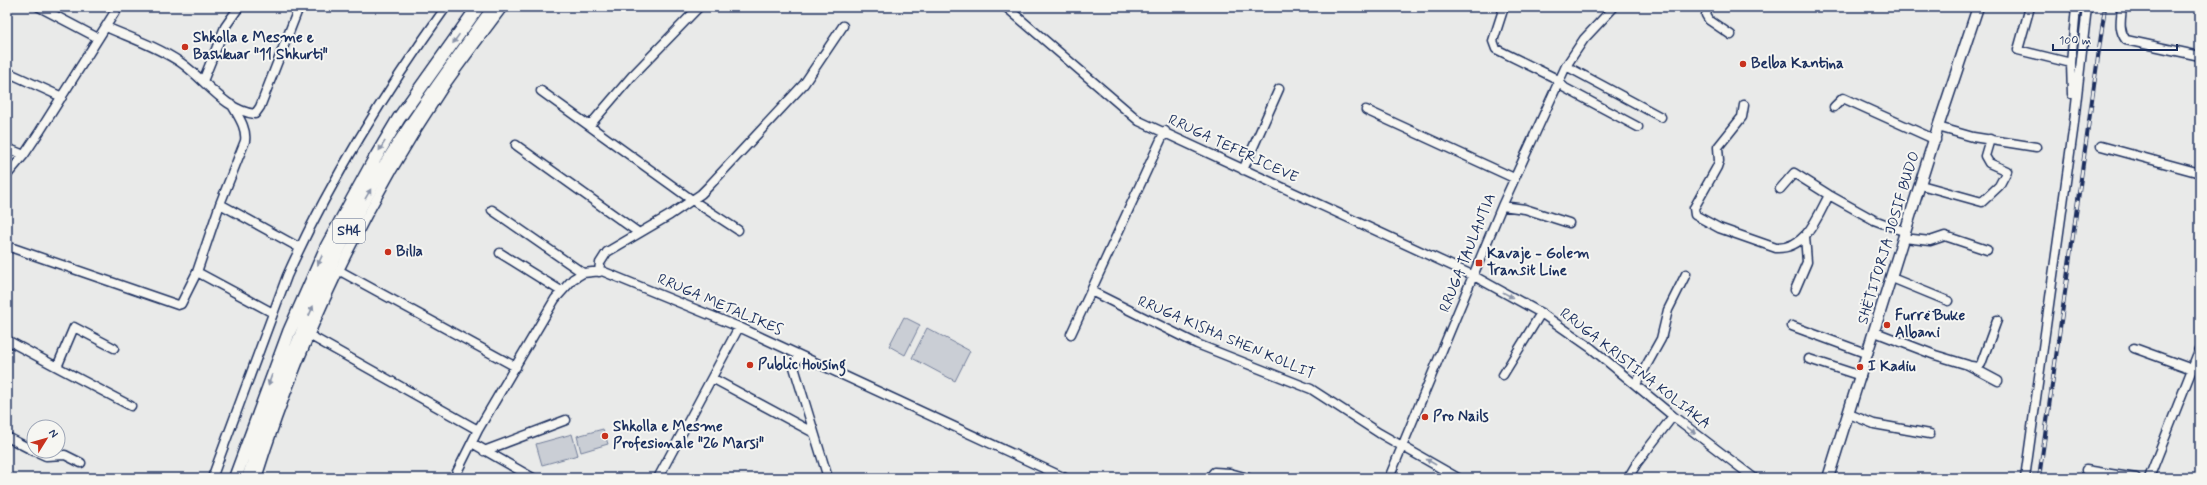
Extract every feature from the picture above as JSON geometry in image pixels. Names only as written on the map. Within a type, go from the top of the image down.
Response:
[{"type":"highway","name":"SH4","points":[[235,478],[289,332],[330,239],[374,160],[400,118],[478,7]]},
{"type":"highway","name":"SH4","points":[[248,478],[300,337],[335,258],[360,208],[410,124],[494,7]]},
{"type":"main road","name":"SHËTITORJA JOSIF BUDO","points":[[1828,478],[1936,140],[1938,127],[1978,7]]},
{"type":"street","points":[[39,7],[98,38]]},
{"type":"street","points":[[7,175],[24,155],[118,7]]},
{"type":"street","points":[[203,81],[225,27],[239,7]]},
{"type":"street","points":[[106,27],[180,62],[232,105],[246,112],[255,114],[258,112],[299,7]]},
{"type":"street","points":[[212,478],[273,313],[300,248],[351,150],[413,54],[446,7]]},
{"type":"street","points":[[257,478],[275,422],[309,335],[370,211],[419,126],[444,87],[503,7]]},
{"type":"street","points":[[590,125],[632,76],[699,7]]},
{"type":"street","name":"RRUGA TEFERICEVE","points":[[1006,7],[1126,112],[1152,128],[1165,131],[1243,170],[1474,276]]},
{"type":"street","points":[[1504,7],[1492,41],[1493,46],[1501,52],[1553,77],[1565,88],[1638,127]]},
{"type":"street","name":"RRUGA TAULANTIA","points":[[1389,478],[1502,206],[1558,82],[1566,66],[1584,39],[1614,7]]},
{"type":"street","points":[[1708,7],[1706,15],[1709,20],[1731,35]]},
{"type":"street","points":[[2030,7],[2018,50],[2071,63]]},
{"type":"street","points":[[2072,94],[2071,63],[2076,7]]},
{"type":"street","points":[[2025,478],[2072,138],[2087,7]]},
{"type":"street","points":[[2122,7],[2120,24],[2121,34],[2126,40],[2200,56]]},
{"type":"street","points":[[598,272],[600,263],[607,252],[692,200],[709,186],[804,84],[843,26]]},
{"type":"street","points":[[1566,66],[1661,117]]},
{"type":"street","points":[[7,72],[62,97]]},
{"type":"street","points":[[1243,170],[1280,89]]},
{"type":"street","points":[[541,90],[692,200],[738,230]]},
{"type":"street","points":[[1834,107],[1843,98],[1936,140]]},
{"type":"street","points":[[7,246],[178,305],[184,301],[197,272],[246,134],[232,105]]},
{"type":"street","points":[[1744,105],[1742,117],[1718,147],[1719,161],[1717,167],[1694,208],[1694,213],[1700,219],[1719,228],[1776,248],[1784,249],[1805,236],[1829,195]]},
{"type":"street","points":[[1366,110],[1514,178]]},
{"type":"street","points":[[1938,127],[1973,137],[2036,147]]},
{"type":"street","points":[[1071,334],[1165,131]]},
{"type":"street","points":[[1921,185],[1982,202],[1999,186],[2007,171],[1989,163],[1985,156],[1990,139]]},
{"type":"street","points":[[516,145],[639,233]]},
{"type":"street","points":[[2101,146],[2200,173]]},
{"type":"street","points":[[7,148],[24,155]]},
{"type":"street","points":[[1780,189],[1794,172],[1829,195],[1905,235],[1930,241],[1945,236],[1988,250]]},
{"type":"street","points":[[220,204],[300,248]]},
{"type":"street","points":[[1502,206],[1525,209],[1569,223]]},
{"type":"street","points":[[492,210],[583,274]]},
{"type":"street","points":[[1795,290],[1807,262],[1805,236]]},
{"type":"street","points":[[500,253],[561,291]]},
{"type":"street","points":[[340,271],[516,367]]},
{"type":"street","points":[[197,272],[273,313]]},
{"type":"street","name":"RRUGA METALIKES","points":[[454,478],[478,430],[561,291],[573,279],[583,274],[598,272],[614,275],[739,327],[1065,478]]},
{"type":"street","points":[[1636,384],[1661,339],[1668,310],[1686,274]]},
{"type":"street","name":"RRUGA KRISTINA KOLIAKA","points":[[1474,276],[1541,313],[1591,348],[1673,416],[1754,478]]},
{"type":"street","points":[[1892,278],[1948,300]]},
{"type":"street","name":"RRUGA KISHA SHEN KOLLIT","points":[[1091,291],[1157,326],[1197,344],[1310,388],[1403,446],[1458,478]]},
{"type":"street","points":[[1503,374],[1541,313]]},
{"type":"street","points":[[1875,332],[1935,355],[1978,367],[1981,364],[1996,320]]},
{"type":"street","points":[[1792,326],[1868,354]]},
{"type":"street","points":[[57,367],[74,327],[114,348]]},
{"type":"street","points":[[658,478],[739,327]]},
{"type":"street","points":[[309,335],[478,430]]},
{"type":"street","points":[[7,340],[131,406]]},
{"type":"street","points":[[2134,348],[2192,369]]},
{"type":"street","points":[[2149,478],[2200,349]]},
{"type":"street","points":[[799,354],[794,367],[828,478]]},
{"type":"street","points":[[1809,359],[1861,376]]},
{"type":"street","points":[[1968,365],[1998,381]]},
{"type":"street","points":[[712,378],[814,433]]},
{"type":"street","points":[[1849,414],[1874,424],[1930,434]]},
{"type":"street","points":[[1628,478],[1637,463],[1673,416]]},
{"type":"street","points":[[484,450],[566,420]]},
{"type":"street","points":[[7,437],[26,447]]},
{"type":"street","points":[[472,443],[533,478]]},
{"type":"street","points":[[66,455],[81,462]]},
{"type":"street","points":[[2086,470],[2136,478]]},
{"type":"street","points":[[1209,478],[1214,472],[1230,473],[1248,478]]},
{"type":"shaded area","points":[[904,317],[920,325],[905,355],[889,346]]},
{"type":"shaded area","points":[[927,328],[970,351],[955,381],[912,358]]},
{"type":"shaded area","points":[[603,429],[608,444],[581,452],[577,436]]},
{"type":"shaded area","points":[[572,434],[578,455],[542,465],[536,444]]},
{"type":"railway","points":[[2039,478],[2105,7]]},
{"type":"place","name":"Shkolla e Mesme e Bashkuar \"11 Shkurti\"","points":[[185,47]]},
{"type":"place","name":"Belba Kantina","points":[[1743,64]]},
{"type":"place","name":"Billa","points":[[388,252]]},
{"type":"place","name":"Kavaje - Golem Transit Line","points":[[1479,263]]},
{"type":"place","name":"Furrë Buke Albani","points":[[1887,325]]},
{"type":"place","name":"Public Housing","points":[[750,365]]},
{"type":"place","name":"I Kadiu","points":[[1860,367]]},
{"type":"place","name":"Pro Nails","points":[[1425,417]]},
{"type":"place","name":"Shkolla e Mesme Profesionale \"26 Marsi\"","points":[[605,436]]}]
